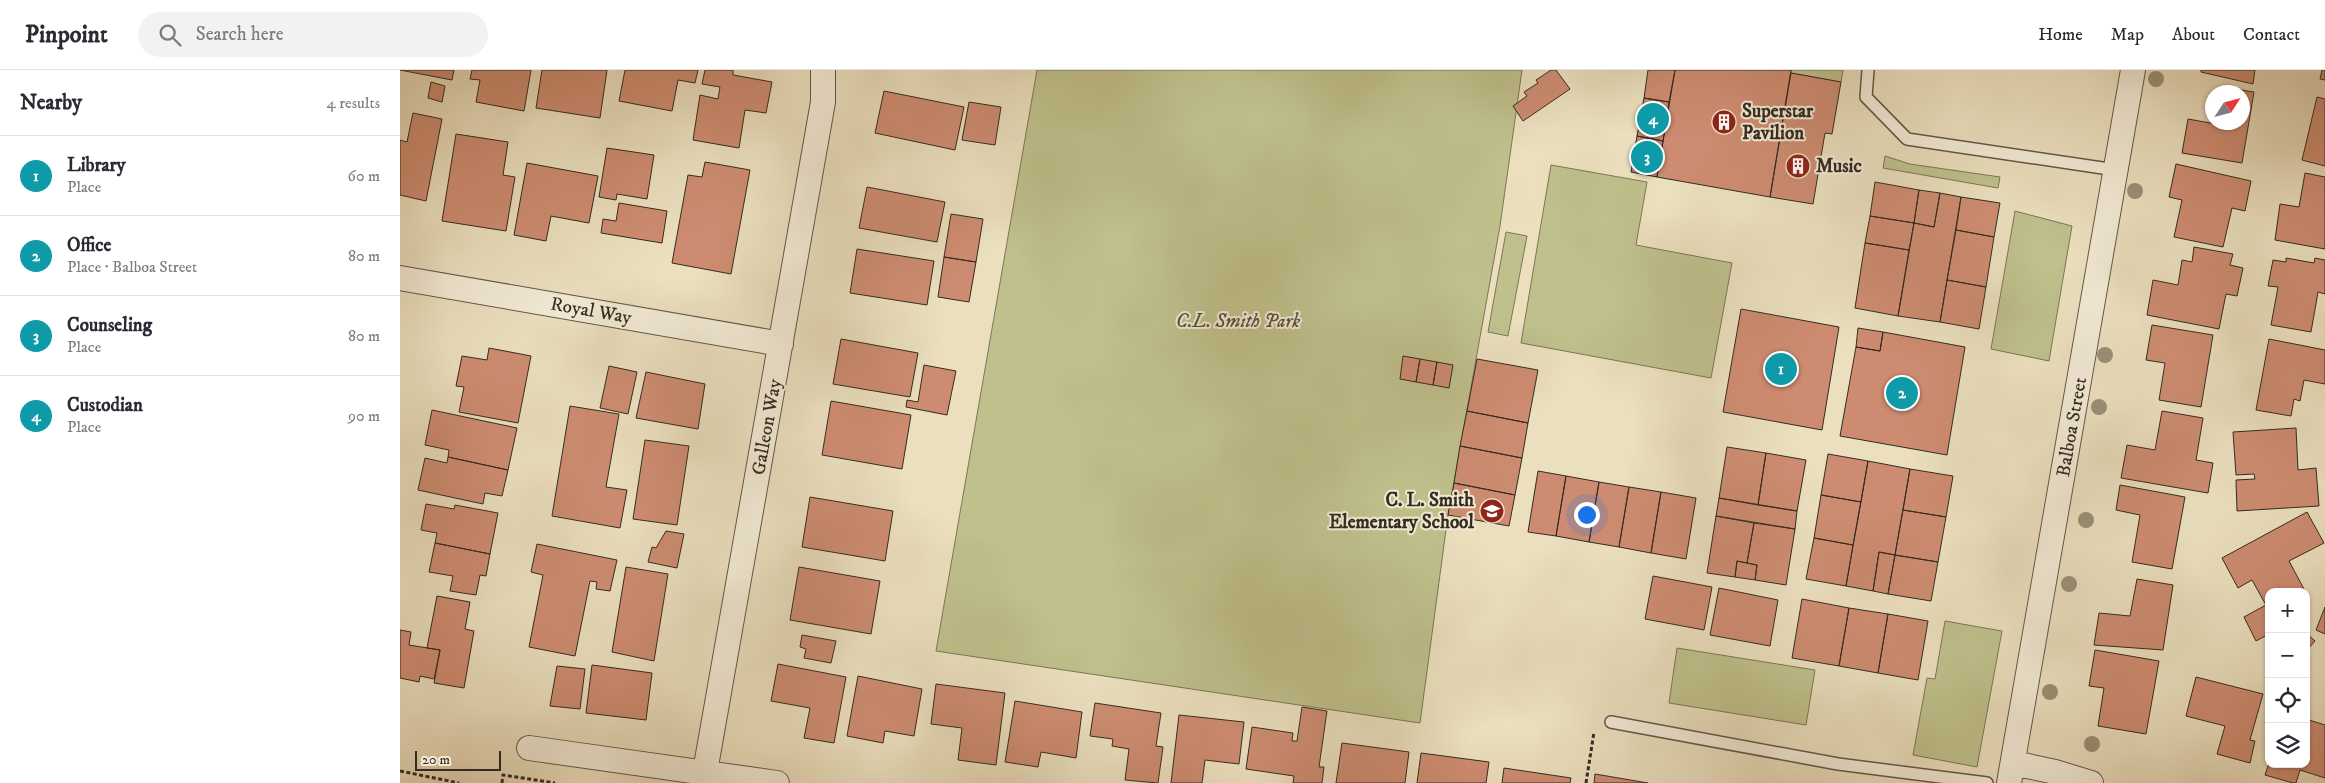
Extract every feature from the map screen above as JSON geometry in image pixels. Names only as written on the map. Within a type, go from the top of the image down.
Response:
[{"type":"street","name":"Galleon Way","points":[[704,777],[822,102],[823,70]]},
{"type":"street","name":"Balboa Street","points":[[2011,773],[2133,70]]},
{"type":"street","name":"Royal Way","points":[[400,278],[781,344]]},
{"type":"street","points":[[529,748],[704,777],[777,783]]},
{"type":"street","points":[[2011,773],[2055,772],[2091,783]]},
{"type":"lane","points":[[1868,70],[1866,97],[1907,139],[2116,170]]},
{"type":"lane","points":[[1610,722],[1838,764],[1987,783]]},
{"type":"path","points":[[1586,783],[1596,720],[1610,722]]},
{"type":"path","points":[[400,771],[459,783]]},
{"type":"path","points":[[502,783],[503,775],[555,783]]},
{"type":"green space","name":"C.L. Smith Park","points":[[1037,70],[1522,70],[1500,226],[1448,515],[1420,723],[936,651]]},
{"type":"green space","points":[[1791,70],[1843,70],[1841,82],[1791,73]]},
{"type":"green space","points":[[1885,156],[1910,164],[2000,177],[1998,188],[1883,168]]},
{"type":"green space","points":[[1551,165],[1647,182],[1636,245],[1732,263],[1711,378],[1521,343]]},
{"type":"green space","points":[[2015,211],[2072,226],[2049,361],[1991,349]]},
{"type":"green space","points":[[1506,232],[1527,236],[1508,336],[1488,332]]},
{"type":"green space","points":[[1945,621],[2002,631],[1977,767],[1913,755],[1927,678],[1935,679]]},
{"type":"green space","points":[[1677,648],[1815,670],[1806,725],[1669,703]]},
{"type":"building","points":[[400,70],[454,70],[452,80]]},
{"type":"building","points":[[472,70],[531,70],[524,111],[476,102],[480,80],[470,79]]},
{"type":"building","points":[[542,70],[607,70],[600,118],[536,108]]},
{"type":"building","points":[[625,70],[698,70],[695,83],[678,80],[672,111],[619,101]]},
{"type":"building","points":[[705,70],[733,70],[733,75],[772,82],[766,113],[745,110],[739,148],[693,140],[700,95],[718,99],[720,87],[702,84]]},
{"type":"building","points":[[1551,70],[1556,70],[1570,89],[1523,121],[1513,106],[1527,96],[1524,92],[1538,83],[1536,80]]},
{"type":"building","points":[[1648,70],[1675,70],[1669,102],[1644,98]]},
{"type":"building","name":"Superstar Pavilion","points":[[1675,70],[1791,70],[1770,197],[1657,177]]},
{"type":"building","points":[[2201,70],[2255,70],[2253,84],[2201,72]]},
{"type":"building","points":[[2322,70],[2325,70],[2325,80],[2320,79]]},
{"type":"building","name":"Music","points":[[1791,73],[1841,82],[1832,134],[1825,133],[1813,204],[1770,197]]},
{"type":"building","points":[[431,82],[445,86],[442,102],[428,98]]},
{"type":"building","points":[[884,91],[964,107],[955,150],[875,133]]},
{"type":"building","points":[[2250,91],[2254,92],[2250,116]]},
{"type":"building","points":[[2317,97],[2325,99],[2325,166],[2302,160]]},
{"type":"building","points":[[1644,98],[1669,102],[1663,141],[1637,136]]},
{"type":"building","points":[[969,102],[1001,107],[995,145],[962,140]]},
{"type":"building","points":[[413,113],[442,119],[426,201],[400,195],[400,140],[407,142]]},
{"type":"building","points":[[2188,119],[2205,122],[2205,130],[2248,130],[2242,163],[2182,153]]},
{"type":"building","points":[[456,134],[508,142],[503,175],[515,177],[506,231],[442,221]]},
{"type":"building","points":[[1637,136],[1663,141],[1657,177],[1631,172]]},
{"type":"building","points":[[607,148],[654,155],[647,199],[617,194],[616,200],[599,197]]},
{"type":"building","points":[[705,162],[750,170],[731,274],[672,263],[688,175],[702,177]]},
{"type":"building","points":[[527,163],[598,176],[589,223],[551,216],[546,241],[514,235]]},
{"type":"building","points":[[2176,164],[2251,181],[2245,211],[2232,208],[2223,247],[2174,237],[2182,200],[2169,197]]},
{"type":"building","points":[[2305,173],[2325,177],[2325,249],[2275,240],[2280,204],[2299,207]]},
{"type":"building","points":[[1875,182],[1919,190],[1914,223],[1870,216]]},
{"type":"building","points":[[867,187],[945,202],[937,242],[859,228]]},
{"type":"building","points":[[1919,190],[1940,193],[1934,227],[1914,223]]},
{"type":"building","points":[[1940,193],[1961,197],[1940,322],[1898,316],[1914,223],[1934,227]]},
{"type":"building","points":[[1961,197],[2000,203],[1994,237],[1956,230]]},
{"type":"building","points":[[619,203],[667,211],[662,243],[601,233],[603,219],[616,221]]},
{"type":"building","points":[[951,214],[983,219],[976,262],[944,257]]},
{"type":"building","points":[[1870,216],[1914,223],[1909,250],[1865,243]]},
{"type":"building","points":[[1956,230],[1994,237],[1986,287],[1947,280]]},
{"type":"building","points":[[1865,243],[1909,250],[1898,316],[1855,308]]},
{"type":"building","points":[[2194,247],[2233,254],[2230,265],[2243,268],[2237,296],[2226,294],[2219,329],[2147,315],[2153,280],[2178,285],[2182,260],[2192,262]]},
{"type":"building","points":[[857,249],[934,261],[927,305],[850,293]]},
{"type":"building","points":[[944,257],[976,262],[969,302],[938,297]]},
{"type":"building","points":[[2286,258],[2314,263],[2315,258],[2325,260],[2325,294],[2318,292],[2311,332],[2271,325],[2278,287],[2268,286],[2273,260],[2286,262]]},
{"type":"building","points":[[1947,280],[1986,287],[1979,329],[1940,322]]},
{"type":"building","points":[[1741,309],[1839,327],[1822,430],[1723,412]]},
{"type":"building","points":[[2152,325],[2213,335],[2201,407],[2159,400],[2165,363],[2146,360]]},
{"type":"building","points":[[1858,328],[1883,332],[1880,351],[1856,347]]},
{"type":"building","points":[[1883,332],[1965,347],[1947,455],[1840,436],[1856,347],[1880,351]]},
{"type":"building","points":[[841,339],[918,353],[910,397],[833,384]]},
{"type":"building","points":[[2269,339],[2325,350],[2325,384],[2304,380],[2300,401],[2294,399],[2291,416],[2256,410]]},
{"type":"building","points":[[489,348],[531,356],[518,423],[459,412],[464,387],[456,386],[462,356],[487,360]]},
{"type":"building","points":[[1403,356],[1420,359],[1416,382],[1400,379]]},
{"type":"building","points":[[1420,359],[1437,362],[1433,385],[1416,382]]},
{"type":"building","points":[[1477,359],[1538,370],[1528,423],[1467,411]]},
{"type":"building","points":[[1437,362],[1453,365],[1449,388],[1433,385]]},
{"type":"building","points":[[924,365],[956,371],[947,415],[906,407],[907,400],[918,402]]},
{"type":"building","points":[[609,366],[637,372],[628,414],[600,408]]},
{"type":"building","points":[[646,372],[705,384],[698,429],[636,418]]},
{"type":"building","points":[[831,401],[911,415],[902,469],[822,455]]},
{"type":"building","points":[[570,406],[619,414],[606,487],[627,490],[620,528],[552,516]]},
{"type":"building","points":[[432,410],[517,428],[508,470],[448,457],[449,450],[425,445]]},
{"type":"building","points":[[1467,411],[1528,423],[1522,458],[1460,446]]},
{"type":"building","points":[[2162,411],[2203,418],[2196,460],[2213,463],[2208,493],[2121,478],[2127,445],[2155,450]]},
{"type":"building","points":[[2296,428],[2298,470],[2316,468],[2319,506],[2237,511],[2236,480],[2255,479],[2254,474],[2236,475],[2233,432]]},
{"type":"building","points":[[645,440],[689,446],[677,525],[633,519]]},
{"type":"building","points":[[1460,446],[1522,458],[1515,495],[1454,483]]},
{"type":"building","points":[[1727,447],[1766,453],[1758,505],[1719,498]]},
{"type":"building","points":[[1766,453],[1806,460],[1797,511],[1758,505]]},
{"type":"building","points":[[1828,454],[1868,461],[1861,502],[1821,495]]},
{"type":"building","points":[[448,457],[508,470],[502,496],[485,493],[483,504],[418,490],[425,458],[447,463]]},
{"type":"building","points":[[1868,461],[1910,469],[1895,555],[1879,552],[1873,591],[1846,586]]},
{"type":"building","points":[[1910,469],[1953,476],[1946,517],[1903,510]]},
{"type":"building","points":[[1538,471],[1566,476],[1556,536],[1528,532]]},
{"type":"building","points":[[1566,476],[1599,482],[1589,542],[1556,536]]},
{"type":"building","points":[[1599,482],[1629,487],[1619,547],[1589,542]]},
{"type":"building","points":[[1454,483],[1515,495],[1509,526],[1448,515]]},
{"type":"building","points":[[2120,485],[2185,497],[2172,569],[2132,562],[2140,515],[2116,510]]},
{"type":"building","points":[[1629,487],[1661,492],[1651,553],[1619,547]]},
{"type":"building","points":[[1661,492],[1696,498],[1686,559],[1651,553]]},
{"type":"building","points":[[1821,495],[1861,502],[1853,545],[1814,538]]},
{"type":"building","points":[[810,497],[893,511],[885,561],[802,547]]},
{"type":"building","points":[[1719,498],[1797,511],[1795,529],[1716,516]]},
{"type":"building","points":[[426,504],[454,509],[455,505],[498,513],[490,554],[435,543],[437,533],[421,530]]},
{"type":"building","points":[[1903,510],[1946,517],[1938,562],[1895,555]]},
{"type":"building","points":[[2307,512],[2324,543],[2289,561],[2303,588],[2265,588],[2265,603],[2252,580],[2238,588],[2222,558]]},
{"type":"building","points":[[1716,516],[1754,523],[1747,563],[1737,561],[1735,577],[1707,573]]},
{"type":"building","points":[[1754,523],[1795,529],[1786,585],[1755,580],[1757,565],[1747,563]]},
{"type":"building","points":[[666,531],[684,534],[677,568],[648,562],[652,547],[656,548]]},
{"type":"building","points":[[1814,538],[1853,545],[1846,586],[1806,579]]},
{"type":"building","points":[[435,543],[490,554],[486,576],[480,575],[476,595],[450,591],[453,576],[429,572]]},
{"type":"building","points":[[537,544],[617,560],[610,591],[596,589],[597,582],[590,581],[575,656],[529,647],[543,575],[531,572]]},
{"type":"building","points":[[1879,552],[1895,555],[1888,594],[1873,591]]},
{"type":"building","points":[[1895,555],[1938,562],[1931,601],[1888,594]]},
{"type":"building","points":[[1737,561],[1757,565],[1755,580],[1735,577]]},
{"type":"building","points":[[626,567],[668,574],[654,661],[612,652]]},
{"type":"building","points":[[799,567],[880,581],[871,634],[790,620]]},
{"type":"building","points":[[1653,576],[1712,587],[1704,630],[1645,619]]},
{"type":"building","points":[[2137,579],[2173,585],[2163,650],[2094,645],[2099,613],[2130,616]]},
{"type":"building","points":[[1719,588],[1778,600],[1770,646],[1710,635]]},
{"type":"building","points":[[437,596],[470,602],[465,629],[474,631],[464,688],[434,683],[440,650],[427,648]]},
{"type":"building","points":[[1802,599],[1849,608],[1839,666],[1792,658]]},
{"type":"building","points":[[2265,606],[2265,636],[2256,641],[2244,617]]},
{"type":"building","points":[[2325,607],[2325,634],[2316,630]]},
{"type":"building","points":[[1849,608],[1888,614],[1878,673],[1839,666]]},
{"type":"building","points":[[1888,614],[1928,621],[1918,680],[1878,673]]},
{"type":"building","points":[[400,630],[411,632],[409,645],[440,650],[434,679],[420,676],[419,682],[400,678]]},
{"type":"building","points":[[802,635],[836,641],[831,663],[804,658],[806,649],[800,647]]},
{"type":"building","points":[[2310,637],[2315,641],[2310,647]]},
{"type":"building","points":[[2095,650],[2159,661],[2146,734],[2098,726],[2104,688],[2089,686]]},
{"type":"building","points":[[778,664],[846,677],[834,743],[804,738],[810,708],[771,701]]},
{"type":"building","points":[[592,665],[652,673],[646,720],[586,713]]},
{"type":"building","points":[[557,666],[585,669],[580,709],[550,706]]},
{"type":"building","points":[[858,676],[922,689],[914,736],[885,731],[883,743],[847,736]]},
{"type":"building","points":[[2196,677],[2263,694],[2250,740],[2255,741],[2250,763],[2217,754],[2225,726],[2186,716]]},
{"type":"building","points":[[936,684],[1005,693],[996,765],[958,760],[962,728],[931,724]]},
{"type":"building","points":[[1015,701],[1082,712],[1076,758],[1041,752],[1038,767],[1005,762]]},
{"type":"building","points":[[1095,703],[1161,713],[1156,746],[1163,747],[1158,783],[1125,780],[1129,749],[1112,746],[1113,739],[1090,736]]},
{"type":"building","points":[[1302,707],[1327,711],[1319,767],[1324,767],[1322,783],[1293,783],[1294,776],[1246,769],[1252,727],[1293,733],[1292,741],[1297,741]]},
{"type":"building","points":[[1179,715],[1244,722],[1239,764],[1205,760],[1202,783],[1171,783]]},
{"type":"building","points":[[2310,720],[2325,725],[2325,778],[2300,770],[2296,783],[2265,775],[2267,768],[2310,768]]},
{"type":"building","points":[[1342,743],[1409,752],[1405,783],[1336,783]]},
{"type":"building","points":[[1421,753],[1489,762],[1486,783],[1417,783]]},
{"type":"building","points":[[1504,768],[1571,778],[1570,783],[1502,783]]},
{"type":"building","points":[[1595,774],[1648,783],[1594,783]]},
{"type":"place","name":"Custodian","points":[[1653,119]]},
{"type":"place","name":"Superstar Pavilion","points":[[1724,122]]},
{"type":"place","name":"Counseling","points":[[1647,157]]},
{"type":"place","name":"Music","points":[[1798,166]]},
{"type":"place","name":"Library","points":[[1781,369]]},
{"type":"place","name":"Office","points":[[1902,393]]},
{"type":"place","name":"C. L. Smith Elementary School","points":[[1492,511]]}]
